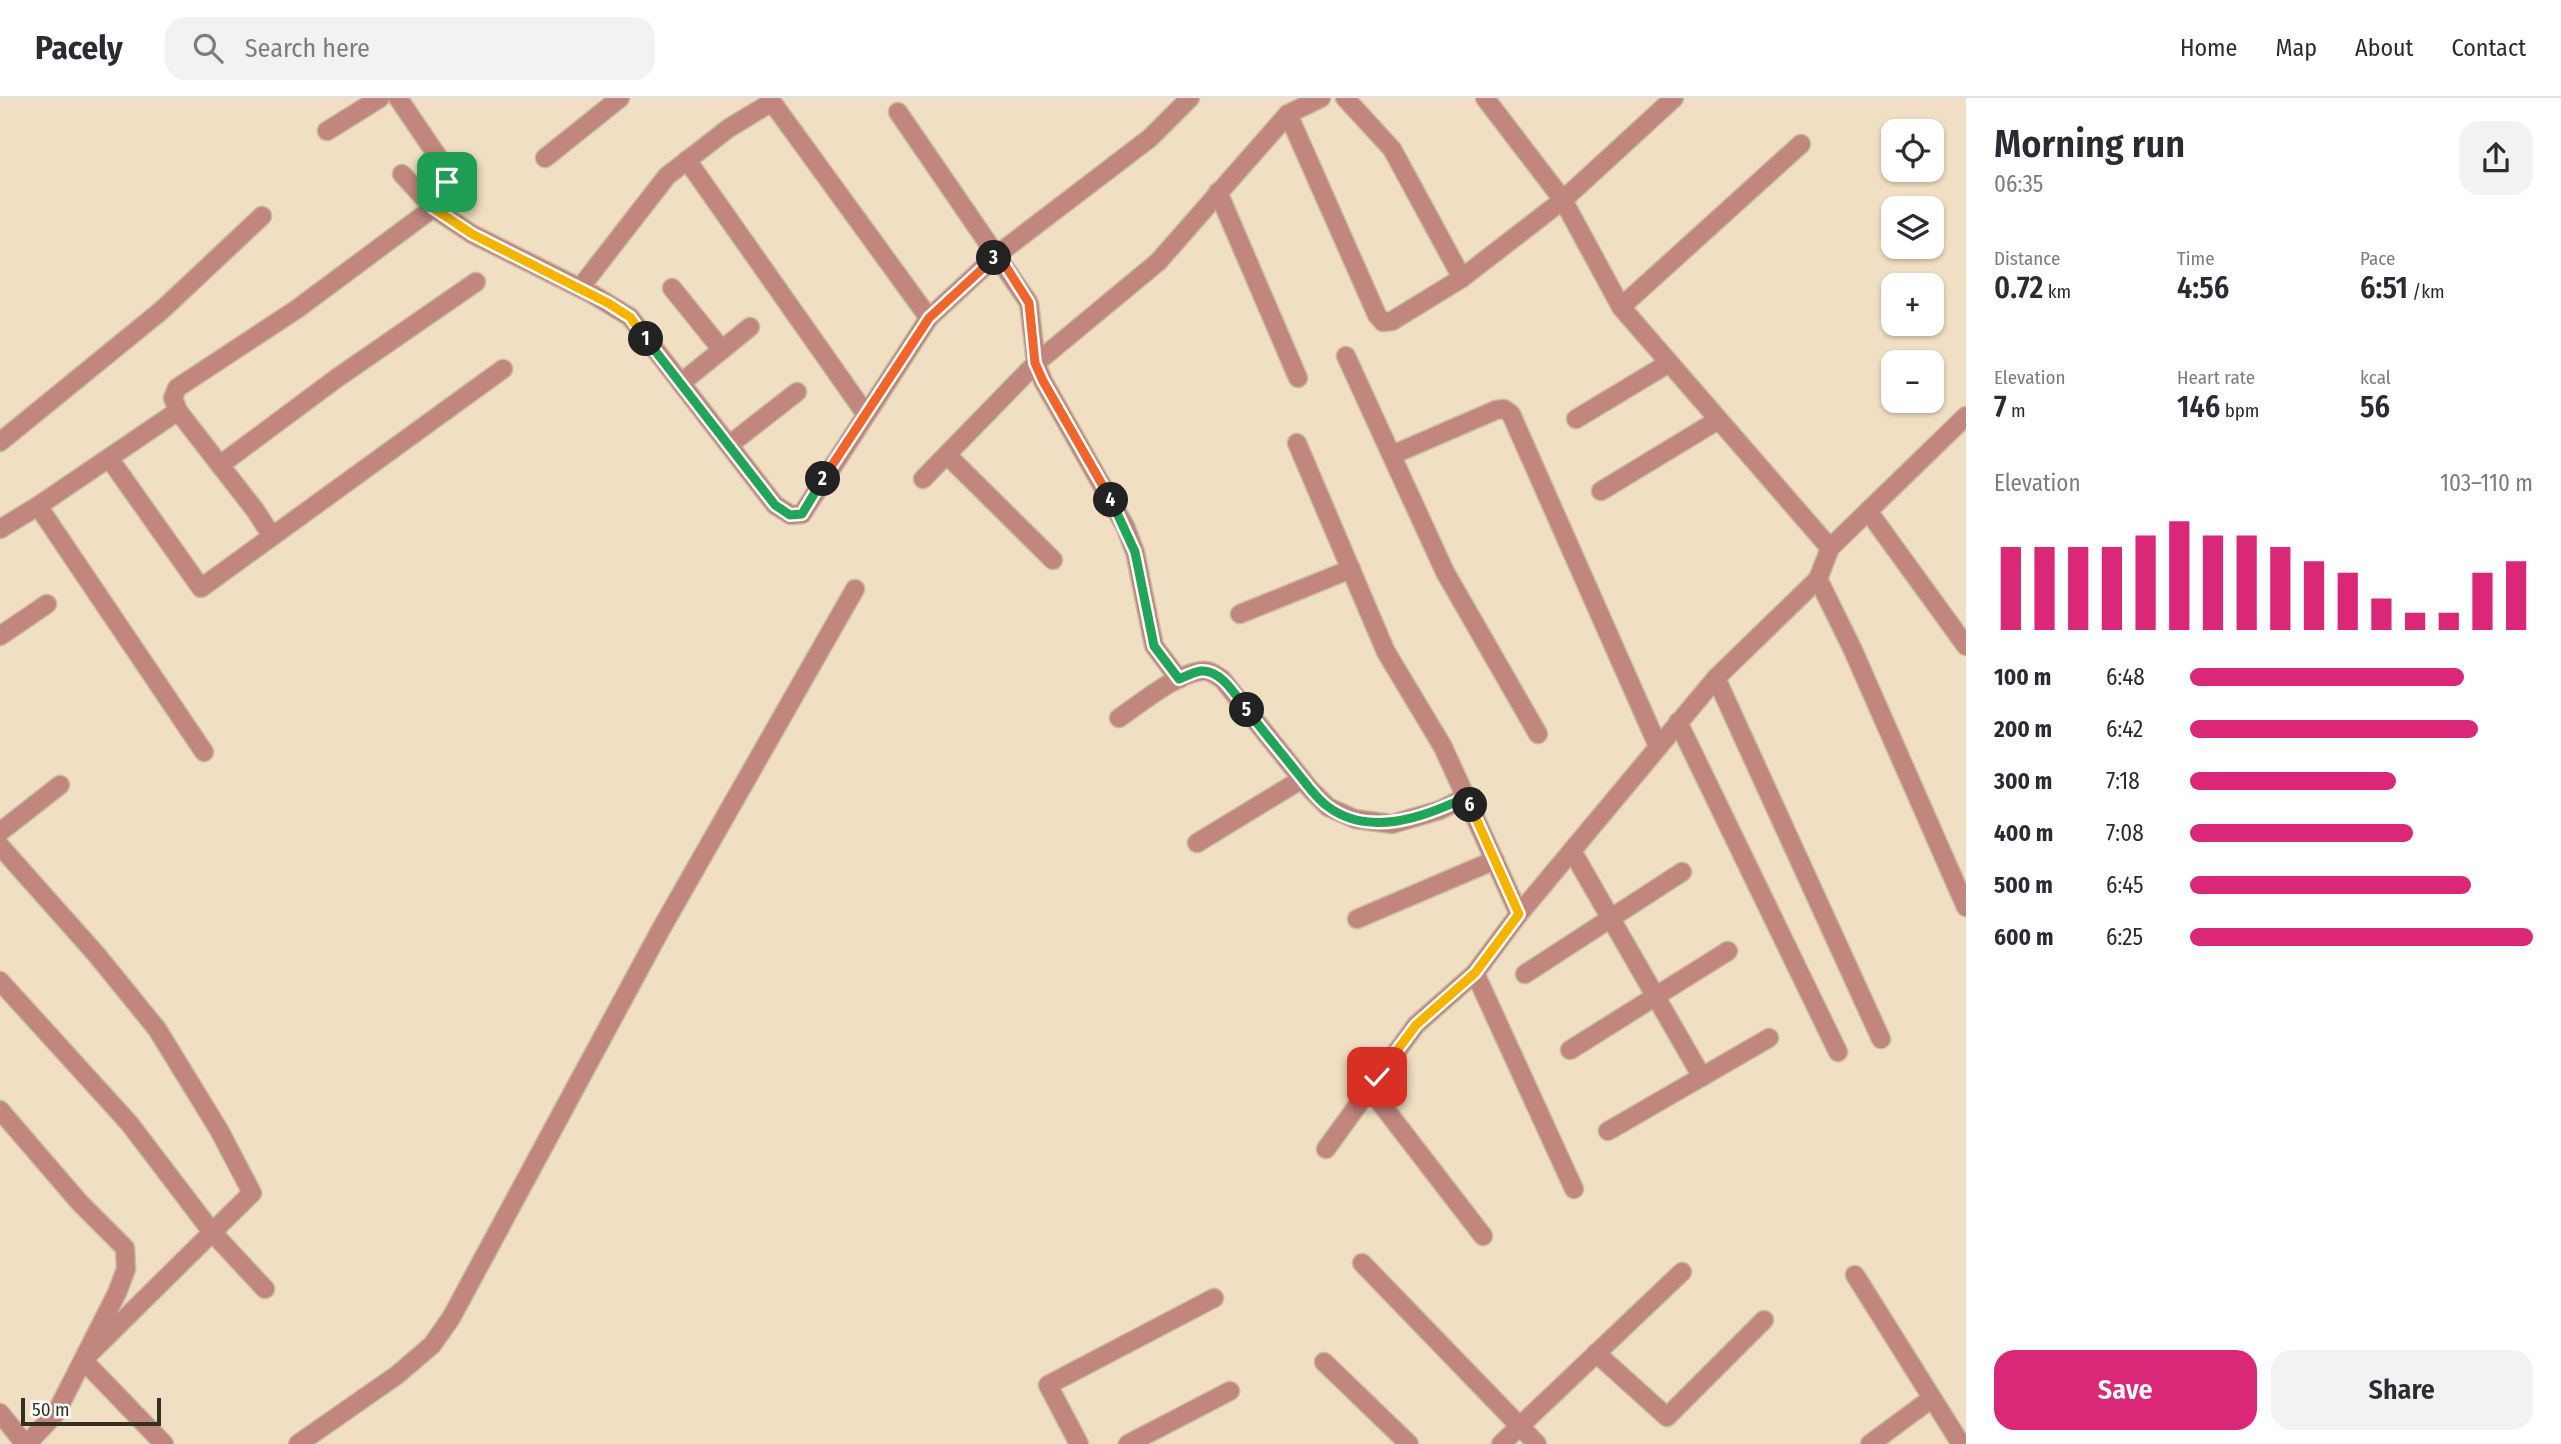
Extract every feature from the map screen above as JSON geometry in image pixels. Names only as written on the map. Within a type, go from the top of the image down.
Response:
[{"type":"street","points":[[327,131],[380,98]]},
{"type":"street","points":[[272,536],[178,411],[173,398],[177,388],[298,309],[433,208],[447,182],[447,170],[398,98]]},
{"type":"street","points":[[545,158],[620,98]]},
{"type":"street","points":[[402,174],[433,208],[472,234],[580,288],[630,317],[775,505],[790,515],[802,514],[929,318],[998,254],[1150,138],[1190,98]]},
{"type":"street","points":[[923,479],[1035,363],[1158,262],[1289,114],[1321,98]]},
{"type":"street","points":[[1345,98],[1392,149],[1462,278]]},
{"type":"street","points":[[1485,98],[1563,200],[1621,307],[1830,548]]},
{"type":"street","points":[[1289,114],[1377,315],[1383,322],[1392,321],[1462,278],[1563,200],[1674,98]]},
{"type":"street","points":[[580,288],[667,176],[770,100],[929,318]]},
{"type":"street","points":[[898,112],[998,254],[1029,303],[1035,363],[1125,526],[1135,552],[1154,646],[1179,679]]},
{"type":"street","points":[[1621,307],[1801,144]]},
{"type":"street","points":[[687,160],[865,414]]},
{"type":"street","points":[[1218,192],[1298,378]]},
{"type":"street","points":[[0,442],[162,310],[262,216]]},
{"type":"street","points":[[220,465],[337,378],[476,282]]},
{"type":"street","points":[[671,288],[722,349]]},
{"type":"street","points":[[681,383],[750,327]]},
{"type":"street","points":[[1346,356],[1444,572],[1538,734]]},
{"type":"street","points":[[1576,419],[1669,363]]},
{"type":"street","points":[[109,458],[201,588],[503,369]]},
{"type":"street","points":[[729,445],[797,392]]},
{"type":"street","points":[[1392,455],[1496,410],[1504,409],[1511,414],[1658,746]]},
{"type":"street","points":[[0,529],[178,411]]},
{"type":"street","points":[[1326,1149],[1416,1025],[1475,973],[1519,914],[1716,678],[1818,579],[1830,548],[1966,416]]},
{"type":"street","points":[[1601,491],[1718,420]]},
{"type":"street","points":[[1297,443],[1386,652],[1443,747],[1519,914]]},
{"type":"street","points":[[947,455],[1053,560]]},
{"type":"street","points":[[38,506],[204,752]]},
{"type":"street","points":[[1868,510],[1965,643]]},
{"type":"street","points":[[1240,614],[1351,569]]},
{"type":"street","points":[[1818,579],[1852,648],[1966,907]]},
{"type":"street","points":[[298,1444],[397,1375],[432,1345],[451,1318],[660,929],[855,589]]},
{"type":"street","points":[[0,636],[47,604]]},
{"type":"street","points":[[1119,718],[1179,679],[1201,671],[1212,672],[1222,679],[1302,779],[1328,807],[1355,819],[1391,824],[1440,810],[1466,797]]},
{"type":"street","points":[[1716,678],[1881,1039]]},
{"type":"street","points":[[1678,722],[1838,1052]]},
{"type":"street","points":[[1197,844],[1302,779]]},
{"type":"street","points":[[0,832],[60,785]]},
{"type":"street","points":[[0,846],[96,954],[157,1029],[219,1130],[252,1193],[83,1360]]},
{"type":"street","points":[[1572,850],[1702,1077]]},
{"type":"street","points":[[1357,919],[1495,860]]},
{"type":"street","points":[[1525,974],[1682,872]]},
{"type":"street","points":[[1570,1050],[1728,951]]},
{"type":"street","points":[[1475,973],[1574,1189]]},
{"type":"street","points":[[0,981],[129,1123],[212,1232],[265,1289]]},
{"type":"street","points":[[1608,1131],[1769,1038]]},
{"type":"street","points":[[1369,1088],[1483,1236]]},
{"type":"street","points":[[0,1110],[80,1203],[125,1248],[126,1269],[117,1293],[56,1413],[26,1444],[0,1413]]},
{"type":"street","points":[[1362,1263],[1537,1444]]},
{"type":"street","points":[[1501,1444],[1682,1272]]},
{"type":"street","points":[[1855,1275],[1961,1444]]},
{"type":"street","points":[[1079,1444],[1048,1385],[1214,1298]]},
{"type":"street","points":[[1596,1353],[1667,1417],[1764,1320]]},
{"type":"street","points":[[83,1360],[164,1444]]},
{"type":"street","points":[[1324,1362],[1409,1444]]},
{"type":"street","points":[[1128,1444],[1230,1391]]},
{"type":"street","points":[[1870,1444],[1931,1399]]},
{"type":"route","points":[[447,182],[433,208],[472,234],[592,294],[630,317],[775,505],[790,515],[802,514],[929,318],[998,254],[1029,303],[1035,363],[1043,381],[1125,526],[1135,552],[1154,646],[1179,679],[1201,671],[1212,672],[1222,679],[1310,789],[1328,807],[1355,819],[1391,824],[1440,810],[1466,797],[1519,914],[1475,973],[1416,1025],[1377,1077]]}]
